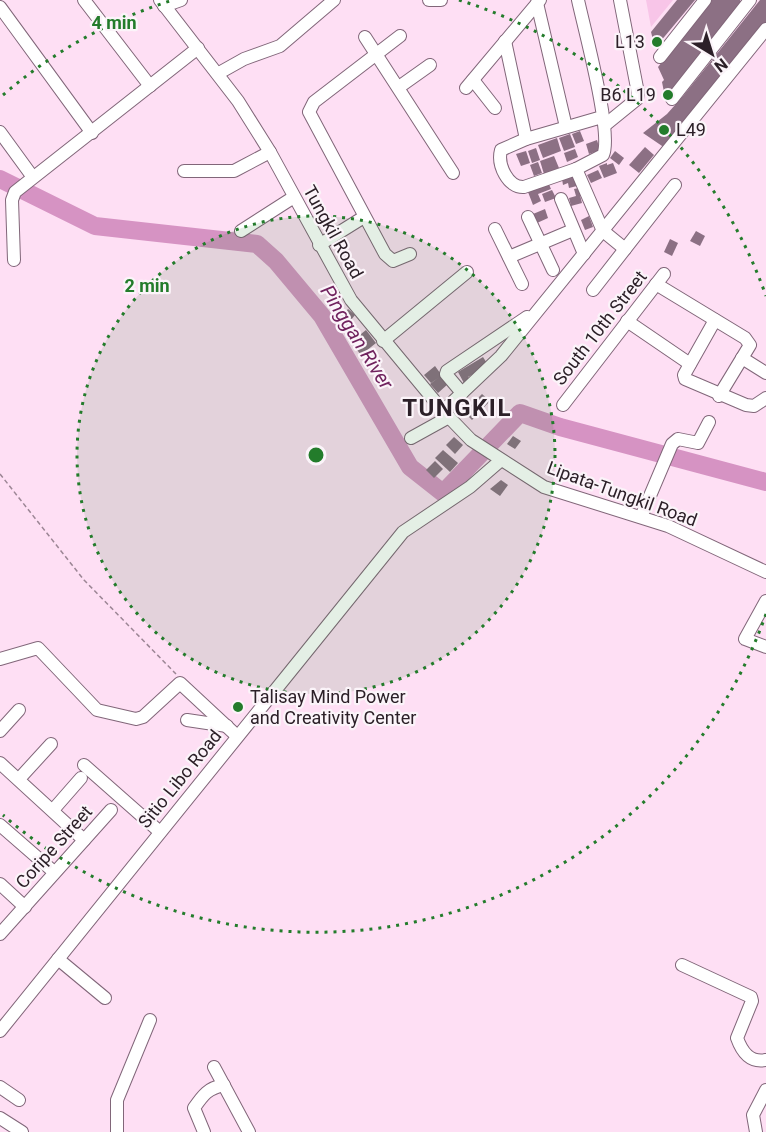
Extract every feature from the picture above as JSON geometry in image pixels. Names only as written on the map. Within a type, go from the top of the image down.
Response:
[{"type":"street","points":[[84,0],[150,86]]},
{"type":"street","points":[[162,3],[181,0]]},
{"type":"street","points":[[219,73],[280,46],[334,0]]},
{"type":"street","points":[[429,0],[441,0]]},
{"type":"street","points":[[578,0],[604,121],[606,146],[603,155],[576,169],[516,187],[511,184],[500,164],[501,150],[526,139],[604,121],[637,99],[638,93],[620,0]]},
{"type":"street","points":[[660,57],[705,0]]},
{"type":"street","points":[[672,99],[750,0]]},
{"type":"street","points":[[538,2],[566,128]]},
{"type":"street","points":[[495,108],[469,84],[538,2]]},
{"type":"street","name":"Tungkil Road","points":[[162,3],[219,73],[270,152],[351,300],[446,414],[471,440],[497,459]]},
{"type":"street","points":[[0,7],[92,133]]},
{"type":"street","points":[[411,438],[446,414],[462,393],[501,356],[766,29]]},
{"type":"street","points":[[399,36],[314,102],[309,112],[364,217],[389,259],[393,261],[410,254]]},
{"type":"street","points":[[365,37],[453,173]]},
{"type":"street","points":[[505,41],[526,139]]},
{"type":"street","points":[[14,260],[12,200],[15,192],[28,178],[92,133],[198,48]]},
{"type":"street","points":[[399,87],[430,65]]},
{"type":"street","points":[[0,132],[28,178]]},
{"type":"street","points":[[184,171],[234,171],[270,152]]},
{"type":"street","points":[[576,169],[603,231],[625,249]]},
{"type":"street","points":[[593,290],[675,185]]},
{"type":"street","points":[[241,231],[294,198]]},
{"type":"street","points":[[561,199],[585,254]]},
{"type":"street","points":[[319,245],[364,217]]},
{"type":"street","points":[[528,218],[553,270]]},
{"type":"street","points":[[495,229],[522,284]]},
{"type":"street","points":[[509,257],[573,230]]},
{"type":"street","points":[[383,340],[467,272]]},
{"type":"street","name":"South 10th Street","points":[[563,405],[660,279],[715,320]]},
{"type":"street","points":[[462,393],[446,374],[449,369],[539,310]]},
{"type":"street","points":[[719,396],[750,345],[745,338],[715,320],[690,364],[685,379],[719,396],[754,406],[766,398]]},
{"type":"street","points":[[627,321],[690,364]]},
{"type":"street","points":[[742,358],[766,373]]},
{"type":"street","points":[[641,518],[669,448],[678,439],[698,443],[709,422]]},
{"type":"street","name":"Lipata-Tungkil Road","points":[[497,459],[544,487],[668,526],[766,572]]},
{"type":"street","name":"Sitio Libo Road","points":[[0,1031],[403,532],[470,487],[497,459]]},
{"type":"street","points":[[766,601],[745,638],[766,647]]},
{"type":"street","points":[[0,659],[38,648],[97,710],[136,719],[145,716],[178,682],[183,684],[237,736]]},
{"type":"street","points":[[0,731],[19,710]]},
{"type":"street","points":[[187,720],[227,726]]},
{"type":"street","points":[[19,779],[51,744]]},
{"type":"street","points":[[0,763],[84,840]]},
{"type":"street","points":[[84,765],[160,832]]},
{"type":"street","points":[[53,810],[81,778]]},
{"type":"street","name":"Coripe Street","points":[[0,934],[111,810]]},
{"type":"street","points":[[0,825],[54,872]]},
{"type":"street","points":[[0,884],[25,906]]},
{"type":"street","points":[[58,959],[105,998]]},
{"type":"street","points":[[682,965],[751,997],[752,1000],[736,1038],[746,1056],[758,1061],[766,1060]]},
{"type":"street","points":[[117,1132],[117,1100],[150,1020]]},
{"type":"street","points":[[214,1067],[249,1132]]},
{"type":"street","points":[[204,1132],[194,1108],[205,1093],[224,1084]]},
{"type":"street","points":[[0,1087],[20,1100]]},
{"type":"street","points":[[756,1132],[753,1115],[766,1090]]},
{"type":"street","points":[[0,1118],[22,1132]]},
{"type":"path","points":[[0,474],[84,580],[179,677],[183,684]]},
{"type":"shaded area","points":[[646,0],[673,0],[651,27]]},
{"type":"building","points":[[677,0],[695,0],[655,48],[651,32]]},
{"type":"building","points":[[712,0],[740,0],[743,6],[666,102],[662,82],[664,80],[658,67]]},
{"type":"building","points":[[760,0],[766,0],[766,24],[665,148],[643,133],[667,114],[683,96]]},
{"type":"building","points":[[580,131],[584,141],[576,144],[572,134]]},
{"type":"building","points":[[570,134],[575,147],[564,151],[559,138]]},
{"type":"building","points":[[557,138],[561,151],[543,158],[538,145]]},
{"type":"building","points":[[597,140],[600,150],[589,154],[586,144]]},
{"type":"building","points":[[645,147],[654,155],[639,173],[629,165]]},
{"type":"building","points":[[536,148],[540,160],[532,163],[528,151]]},
{"type":"building","points":[[575,149],[578,157],[567,162],[564,153]]},
{"type":"building","points":[[526,151],[530,163],[521,166],[516,154]]},
{"type":"building","points":[[615,151],[624,158],[619,165],[610,158]]},
{"type":"building","points":[[554,156],[559,168],[544,174],[540,161]]},
{"type":"building","points":[[538,162],[542,173],[534,176],[530,165]]},
{"type":"building","points":[[607,163],[607,165],[613,163],[617,173],[604,178],[599,166]]},
{"type":"building","points":[[598,170],[602,178],[591,183],[587,175]]},
{"type":"building","points":[[573,175],[577,186],[569,188],[568,183],[563,185],[562,179]]},
{"type":"building","points":[[548,182],[551,189],[538,194],[541,201],[533,205],[528,192]]},
{"type":"building","points":[[583,187],[585,194],[580,195],[582,203],[571,206],[569,198],[576,196],[574,189]]},
{"type":"building","points":[[552,190],[556,198],[545,202],[542,194]]},
{"type":"building","points":[[545,209],[548,218],[537,223],[533,214]]},
{"type":"building","points":[[589,216],[593,227],[585,230],[581,220]]},
{"type":"building","points":[[696,231],[705,236],[700,246],[690,241]]},
{"type":"building","points":[[670,239],[678,243],[672,256],[664,252]]},
{"type":"building","points":[[348,309],[355,315],[346,326],[339,320]]},
{"type":"building","points":[[366,330],[376,343],[361,355],[351,342]]},
{"type":"building","points":[[483,357],[488,365],[468,377],[471,382],[465,385],[458,372]]},
{"type":"building","points":[[435,366],[448,384],[438,393],[430,384],[438,378],[431,383],[424,375]]},
{"type":"building","points":[[482,394],[490,401],[472,420],[464,412]]},
{"type":"building","points":[[513,436],[521,441],[515,449],[507,444]]},
{"type":"building","points":[[454,437],[463,445],[455,454],[446,445]]},
{"type":"building","points":[[443,450],[458,463],[450,472],[435,458]]},
{"type":"building","points":[[435,461],[443,469],[434,478],[426,470]]},
{"type":"building","points":[[501,480],[508,485],[500,496],[490,489]]},
{"type":"waterway","name":"Pinggan River","points":[[0,179],[95,226],[257,244],[276,261],[322,316],[410,467],[443,493],[520,413],[560,427],[766,482]]},
{"type":"place","name":"L13","points":[[657,42]]},
{"type":"place","name":"B6 L19","points":[[668,95]]},
{"type":"place","name":"L49","points":[[664,130]]},
{"type":"place","name":"Talisay Mind Power and Creativity Center","points":[[238,707]]},
{"type":"district","name":"TUNGKIL","points":[[457,408]]}]
